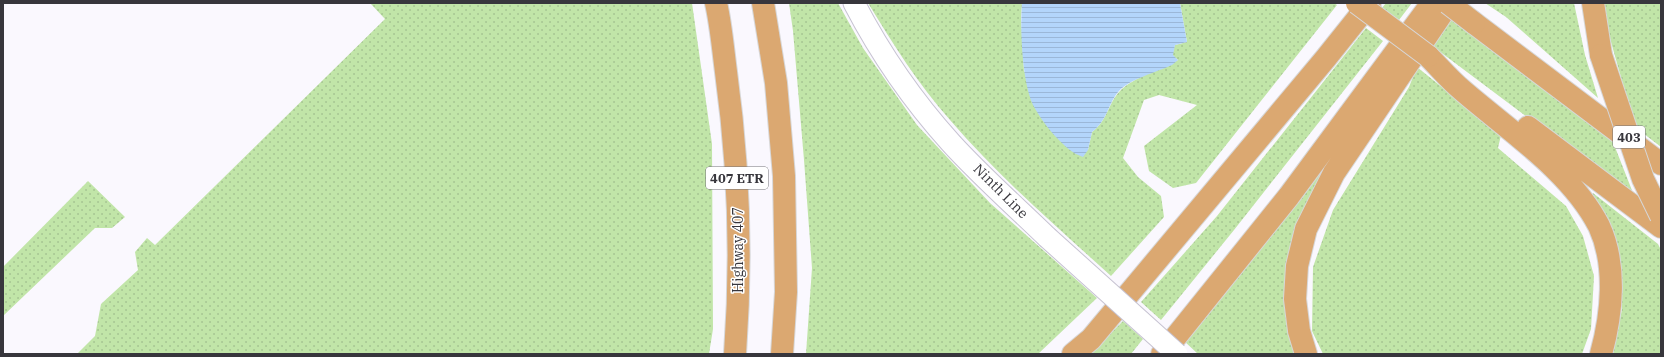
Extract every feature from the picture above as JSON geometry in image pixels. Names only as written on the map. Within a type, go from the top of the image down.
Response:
[{"type":"highway","name":"Highway 407","points":[[716,3],[732,114],[739,216],[738,318],[735,354]]},
{"type":"highway","name":"407 ETR","points":[[763,3],[776,83],[784,176],[786,292],[782,354]]},
{"type":"highway","points":[[1326,58],[1357,3],[1428,56],[1470,90],[1661,227]]},
{"type":"highway","points":[[1073,354],[1091,339],[1326,58],[1370,3]]},
{"type":"highway","points":[[1162,354],[1289,196],[1432,3]]},
{"type":"highway","points":[[1306,354],[1299,331],[1295,299],[1297,266],[1306,229],[1334,173],[1449,3],[1661,164]]},
{"type":"highway","name":"403","points":[[1593,3],[1601,55],[1643,179],[1661,216]]},
{"type":"highway","points":[[1470,90],[1570,185],[1586,206],[1599,227],[1607,252],[1611,281],[1607,332],[1602,354]]},
{"type":"main road","name":"Ninth Line","points":[[854,3],[867,27],[900,79],[951,143],[1047,237],[1177,354]]},
{"type":"green space","points":[[370,3],[692,3],[712,144],[713,329],[709,354],[77,354],[95,336],[101,304],[138,270],[135,252],[147,238],[155,245],[385,19]]},
{"type":"green space","points":[[789,3],[838,3],[863,48],[917,125],[990,203],[1097,298],[1038,354],[806,354],[812,268],[793,31]]},
{"type":"green space","points":[[868,3],[1022,3],[1021,18],[1024,71],[1088,150],[1092,132],[1105,117],[1120,91],[1131,82],[1178,60],[1172,55],[1175,45],[1187,42],[1180,3],[1334,3],[1337,5],[1196,183],[1173,188],[1149,171],[1144,146],[1197,105],[1159,95],[1144,100],[1123,158],[1138,177],[1161,196],[1164,217],[1111,276],[1008,181],[950,120],[896,49]]},
{"type":"green space","points":[[1386,3],[1412,3],[1399,20],[1382,8]]},
{"type":"green space","points":[[1485,3],[1574,3],[1585,55],[1598,98],[1506,17]]},
{"type":"green space","points":[[1600,3],[1661,3],[1661,147],[1635,127]]},
{"type":"green space","points":[[1449,18],[1613,142],[1635,198],[1431,45]]},
{"type":"green space","points":[[1366,28],[1383,41],[1161,320],[1141,302],[1217,216]]},
{"type":"green space","points":[[1417,67],[1501,135],[1498,148],[1566,206],[1583,236],[1594,276],[1591,329],[1582,354],[1323,354],[1312,331],[1313,267],[1333,210],[1409,87]]},
{"type":"green space","points":[[1356,120],[1300,219],[1286,264],[1286,305],[1296,354],[1198,354],[1184,341]]},
{"type":"green space","points":[[88,181],[125,217],[112,228],[95,228],[3,316],[3,267]]},
{"type":"green space","points":[[1593,193],[1658,244],[1661,250],[1661,354],[1613,354],[1622,309],[1619,263],[1590,197]]},
{"type":"green space","points":[[1123,321],[1143,339],[1131,354],[1090,354]]},
{"type":"water","points":[[1022,3],[1180,3],[1187,42],[1175,45],[1173,55],[1178,60],[1172,65],[1137,79],[1119,91],[1112,101],[1105,117],[1092,132],[1088,150],[1083,157],[1072,151],[1050,131],[1038,114],[1029,95],[1024,69],[1021,27]]}]
